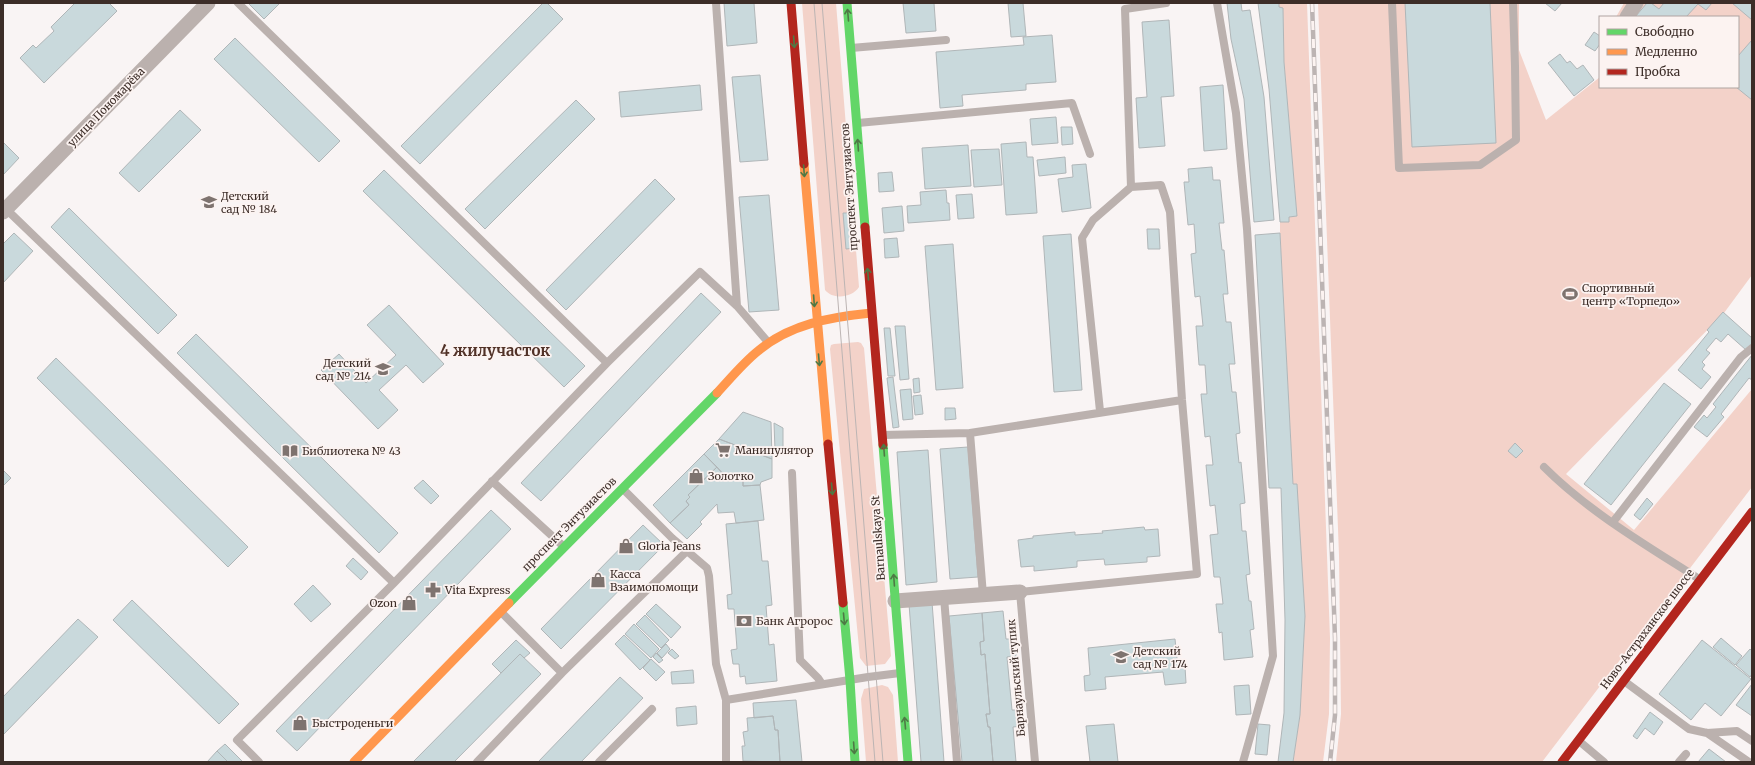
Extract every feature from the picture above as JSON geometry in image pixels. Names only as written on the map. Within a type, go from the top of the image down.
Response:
[{"type":"main road","points":[[791,3],[816,321],[850,680],[855,762]]},
{"type":"main road","name":"проспект Энтузиастов","points":[[354,762],[563,546],[739,370],[768,343],[790,331],[816,321],[839,316],[871,313],[847,3]]},
{"type":"main road","name":"Barnaulskaya St","points":[[871,313],[908,762]]},
{"type":"main road","name":"Ново-Астраханское шоссе","points":[[1562,762],[1752,512]]},
{"type":"street","name":"улица Пономарёва","points":[[4,209],[208,3]]},
{"type":"street","points":[[1628,16],[1636,3]]},
{"type":"street","points":[[895,601],[1020,592]]},
{"type":"lane","points":[[238,3],[607,363]]},
{"type":"lane","points":[[716,3],[737,306]]},
{"type":"lane","points":[[1131,187],[1125,9],[1166,3]]},
{"type":"lane","points":[[1217,3],[1236,113],[1247,230],[1273,656],[1243,762]]},
{"type":"lane","points":[[1392,3],[1399,168],[1480,165],[1516,140],[1512,3]]},
{"type":"lane","points":[[850,48],[946,40]]},
{"type":"lane","points":[[857,123],[1072,103],[1090,154]]},
{"type":"lane","points":[[1020,592],[1197,574],[1182,400],[1170,212],[1161,184],[1131,187],[1093,220],[1082,238],[1100,411]]},
{"type":"lane","points":[[4,209],[394,583]]},
{"type":"lane","points":[[259,762],[237,740],[394,583],[607,363],[700,272],[737,306],[768,343]]},
{"type":"lane","points":[[1613,522],[1741,357],[1752,348]]},
{"type":"lane","points":[[882,435],[970,433],[1100,411],[1182,400]]},
{"type":"lane","points":[[970,433],[983,595]]},
{"type":"lane","points":[[1544,467],[1561,484],[1613,522],[1699,580]]},
{"type":"lane","points":[[792,473],[800,660],[822,684]]},
{"type":"lane","points":[[492,481],[563,546]]},
{"type":"lane","points":[[622,488],[687,551],[707,568],[710,576],[716,664],[726,700],[726,762]]},
{"type":"lane","points":[[476,762],[562,673],[687,551]]},
{"type":"lane","name":"Барнаульский тупик","points":[[1020,592],[1035,762]]},
{"type":"lane","points":[[944,597],[957,762]]},
{"type":"lane","points":[[500,612],[562,673]]},
{"type":"lane","points":[[726,700],[901,673]]},
{"type":"lane","points":[[1624,681],[1690,729],[1707,733],[1737,730],[1752,741]]},
{"type":"lane","points":[[599,762],[652,709]]},
{"type":"lane","points":[[1707,733],[1749,762]]},
{"type":"lane","points":[[1579,740],[1604,762]]},
{"type":"lane","points":[[1678,762],[1686,754]]},
{"type":"shaded area","points":[[802,3],[836,3],[859,287],[852,294],[842,296],[833,295],[825,290]]},
{"type":"shaded area","points":[[1279,3],[1307,3],[1330,638],[1329,714],[1323,762],[1293,762],[1300,715],[1305,616],[1293,484],[1280,233],[1280,222],[1289,217],[1297,216],[1284,62],[1283,9],[1279,7]]},
{"type":"shaded area","points":[[1318,3],[1519,3],[1519,50],[1546,120],[1599,78],[1599,88],[1739,88],[1739,16],[1617,16],[1624,3],[1752,3],[1752,275],[1724,313],[1566,474],[1634,530],[1752,389],[1752,487],[1542,762],[1336,762],[1341,714],[1339,555]]},
{"type":"shaded area","points":[[861,343],[864,348],[891,656],[885,664],[866,666],[860,658],[830,349],[831,345],[834,344]]},
{"type":"shaded area","points":[[882,685],[888,687],[893,695],[898,762],[866,762],[861,699],[864,689]]},
{"type":"building","points":[[75,3],[109,3],[117,11],[44,83],[20,58],[33,45],[36,48],[54,31],[51,27]]},
{"type":"building","points":[[248,3],[280,3],[264,19]]},
{"type":"building","points":[[543,3],[547,3],[563,19],[420,164],[401,146]]},
{"type":"building","points":[[724,3],[754,3],[757,43],[727,46]]},
{"type":"building","points":[[903,3],[934,3],[936,31],[906,33]]},
{"type":"building","points":[[1008,3],[1023,3],[1026,36],[1011,37]]},
{"type":"building","points":[[1227,3],[1241,3],[1242,11],[1250,10],[1264,97],[1274,220],[1254,222],[1244,99],[1231,39]]},
{"type":"building","points":[[1258,3],[1279,3],[1279,7],[1283,8],[1284,62],[1297,216],[1289,217],[1289,222],[1280,222],[1269,89]]},
{"type":"building","points":[[1405,3],[1490,3],[1496,143],[1412,147]]},
{"type":"building","points":[[1545,3],[1562,3],[1555,11]]},
{"type":"building","points":[[1647,3],[1651,3],[1659,9],[1664,3],[1712,3],[1706,10],[1698,4],[1687,16],[1636,16]]},
{"type":"building","points":[[1732,3],[1752,3],[1752,20]]},
{"type":"building","points":[[1169,20],[1174,96],[1161,97],[1165,146],[1139,148],[1136,98],[1147,97],[1142,22]]},
{"type":"building","points":[[1594,32],[1599,35],[1599,45],[1595,51],[1585,45]]},
{"type":"building","points":[[1052,35],[1056,82],[1026,84],[1026,90],[962,95],[963,106],[940,108],[936,52],[1024,45],[1023,37]]},
{"type":"building","points":[[235,38],[340,141],[319,162],[214,59]]},
{"type":"building","points":[[1752,40],[1752,100],[1737,88],[1739,88],[1739,55]]},
{"type":"building","points":[[1560,54],[1567,63],[1570,61],[1577,69],[1583,65],[1594,80],[1574,96],[1548,63]]},
{"type":"building","points":[[760,75],[768,160],[740,162],[732,77]]},
{"type":"building","points":[[700,85],[702,110],[621,117],[619,92]]},
{"type":"building","points":[[1223,85],[1227,149],[1204,151],[1200,87]]},
{"type":"building","points":[[576,100],[595,119],[485,229],[465,209]]},
{"type":"building","points":[[180,110],[201,130],[139,192],[119,173]]},
{"type":"building","points":[[1056,117],[1058,143],[1032,145],[1030,119]]},
{"type":"building","points":[[1061,127],[1072,127],[1073,144],[1062,145]]},
{"type":"building","points":[[3,142],[19,158],[3,175]]},
{"type":"building","points":[[1026,142],[1027,157],[1033,157],[1037,213],[1006,215],[1001,144]]},
{"type":"building","points":[[968,145],[971,186],[925,189],[922,148]]},
{"type":"building","points":[[999,149],[1002,185],[974,187],[971,150]]},
{"type":"building","points":[[1065,157],[1066,173],[1039,176],[1037,160]]},
{"type":"building","points":[[1086,164],[1091,208],[1062,212],[1058,179],[1073,177],[1072,165]]},
{"type":"building","points":[[1212,167],[1213,180],[1220,180],[1224,223],[1219,223],[1222,250],[1224,250],[1228,294],[1223,294],[1226,322],[1231,322],[1235,364],[1229,364],[1232,392],[1236,392],[1240,433],[1236,434],[1239,463],[1241,462],[1245,503],[1240,504],[1242,531],[1246,531],[1250,574],[1246,575],[1254,629],[1250,630],[1253,657],[1224,660],[1222,632],[1219,633],[1216,604],[1223,604],[1220,577],[1214,577],[1210,535],[1218,534],[1215,505],[1210,506],[1206,465],[1213,465],[1210,436],[1205,437],[1201,394],[1207,394],[1205,365],[1199,365],[1196,326],[1203,326],[1200,296],[1195,297],[1191,254],[1196,253],[1194,224],[1188,225],[1184,182],[1189,182],[1188,169]]},
{"type":"building","points":[[384,170],[585,366],[564,387],[363,191]]},
{"type":"building","points":[[892,172],[894,191],[879,192],[878,173]]},
{"type":"building","points":[[655,179],[675,199],[566,310],[546,290]]},
{"type":"building","points":[[946,190],[947,203],[949,203],[950,220],[908,223],[907,206],[921,205],[920,192]]},
{"type":"building","points":[[972,194],[974,218],[958,219],[956,195]]},
{"type":"building","points":[[769,195],[779,310],[749,312],[739,197]]},
{"type":"building","points":[[902,206],[904,231],[884,233],[882,208]]},
{"type":"building","points":[[69,208],[177,315],[158,334],[51,227]]},
{"type":"building","points":[[843,213],[852,213],[855,248],[846,249]]},
{"type":"building","points":[[1147,229],[1159,229],[1160,249],[1148,249]]},
{"type":"building","points":[[14,233],[33,251],[3,283],[3,244]]},
{"type":"building","points":[[1280,233],[1293,484],[1297,484],[1305,616],[1300,715],[1293,762],[1278,762],[1284,713],[1285,620],[1281,488],[1269,488],[1255,235]]},
{"type":"building","points":[[1071,234],[1082,390],[1054,392],[1043,236]]},
{"type":"building","points":[[897,238],[899,257],[885,258],[884,239]]},
{"type":"building","points":[[953,244],[963,388],[936,390],[925,246]]},
{"type":"building","points":[[701,293],[721,312],[541,501],[521,483]]},
{"type":"building","points":[[389,305],[444,364],[423,383],[406,365],[379,390],[398,410],[378,429],[321,370],[339,354],[366,383],[396,355],[367,325]]},
{"type":"building","points":[[1723,312],[1752,338],[1752,344],[1746,350],[1728,334],[1721,342],[1716,338],[1706,350],[1710,353],[1702,362],[1705,365],[1702,369],[1711,377],[1701,389],[1678,370],[1709,332],[1707,330]]},
{"type":"building","points":[[895,326],[905,326],[909,379],[900,380]]},
{"type":"building","points":[[884,328],[890,328],[895,376],[888,376]]},
{"type":"building","points":[[196,334],[398,533],[379,553],[177,353]]},
{"type":"building","points":[[1752,355],[1752,380],[1749,378],[1721,414],[1724,417],[1707,437],[1694,427],[1704,415],[1707,418],[1716,407],[1713,404]]},
{"type":"building","points":[[56,358],[248,547],[228,567],[37,378]]},
{"type":"building","points":[[893,377],[899,427],[893,428],[887,378]]},
{"type":"building","points":[[919,378],[920,392],[914,393],[913,379]]},
{"type":"building","points":[[1664,383],[1691,404],[1611,505],[1584,484]]},
{"type":"building","points":[[911,389],[913,419],[903,420],[900,390]]},
{"type":"building","points":[[921,395],[923,414],[915,415],[913,396]]},
{"type":"building","points":[[945,408],[955,408],[956,419],[945,420]]},
{"type":"building","points":[[743,412],[771,422],[772,459],[719,439]]},
{"type":"building","points":[[774,423],[783,428],[783,451],[781,453],[777,453],[775,450]]},
{"type":"building","points":[[719,439],[772,459],[772,478],[761,482],[760,485],[743,486],[743,479],[731,474],[727,478],[704,454]]},
{"type":"building","points":[[1515,443],[1523,451],[1516,458],[1508,451]]},
{"type":"building","points":[[968,447],[978,577],[950,579],[940,449]]},
{"type":"building","points":[[928,450],[937,582],[906,585],[897,452]]},
{"type":"building","points":[[704,454],[717,467],[688,495],[690,497],[686,501],[689,505],[670,523],[653,505]]},
{"type":"building","points":[[717,467],[727,478],[731,474],[743,479],[743,486],[760,485],[764,520],[736,523],[734,512],[718,513],[717,504],[700,522],[702,524],[687,539],[670,523],[689,505],[686,501],[690,497],[688,495]]},
{"type":"building","points":[[3,470],[11,478],[3,486]]},
{"type":"building","points":[[423,480],[439,496],[431,504],[414,488]]},
{"type":"building","points":[[1647,498],[1653,504],[1640,520],[1634,515]]},
{"type":"building","points":[[491,510],[511,529],[297,751],[276,731]]},
{"type":"building","points":[[758,521],[762,561],[768,561],[772,605],[766,606],[769,645],[774,644],[777,681],[746,684],[745,676],[740,677],[739,664],[733,664],[731,650],[737,649],[734,609],[728,609],[727,595],[732,594],[726,524]]},
{"type":"building","points":[[643,525],[664,545],[561,649],[541,629]]},
{"type":"building","points":[[1144,527],[1145,530],[1158,529],[1160,556],[1147,557],[1147,562],[1105,565],[1104,559],[1077,561],[1077,567],[1034,571],[1034,566],[1021,567],[1018,540],[1033,538],[1033,536],[1075,532],[1075,535],[1103,533],[1102,531]]},
{"type":"building","points":[[353,558],[368,572],[361,580],[346,566]]},
{"type":"building","points":[[313,585],[331,604],[311,622],[294,604]]},
{"type":"building","points":[[132,600],[239,704],[219,724],[113,620]]},
{"type":"building","points":[[932,602],[944,762],[921,762],[909,604]]},
{"type":"building","points":[[656,604],[681,627],[671,638],[646,614]]},
{"type":"building","points":[[1003,611],[1006,639],[1014,639],[1016,656],[1007,657],[1012,710],[1020,710],[1022,726],[1013,727],[1016,762],[993,762],[990,727],[988,727],[986,714],[990,714],[985,654],[981,655],[980,642],[984,641],[982,613]]},
{"type":"building","points":[[982,613],[984,641],[980,642],[981,655],[985,654],[990,714],[986,714],[988,727],[990,727],[993,762],[962,762],[949,616]]},
{"type":"building","points":[[645,615],[669,640],[661,648],[636,624]]},
{"type":"building","points":[[78,619],[98,637],[3,735],[3,697]]},
{"type":"building","points":[[634,624],[659,649],[651,658],[625,634]]},
{"type":"building","points":[[624,635],[650,660],[640,670],[615,644]]},
{"type":"building","points":[[1721,638],[1742,656],[1735,665],[1713,647]]},
{"type":"building","points":[[1175,639],[1178,668],[1185,667],[1186,683],[1165,685],[1163,672],[1105,677],[1106,689],[1085,691],[1084,676],[1090,675],[1088,648]]},
{"type":"building","points":[[516,640],[530,653],[524,658],[520,654],[501,673],[492,664]]},
{"type":"building","points":[[1702,640],[1751,679],[1721,716],[1705,703],[1691,720],[1659,694]]},
{"type":"building","points":[[666,644],[670,649],[662,658],[657,653]]},
{"type":"building","points":[[672,649],[679,656],[675,659],[668,653]]},
{"type":"building","points":[[1750,649],[1752,651],[1752,674],[1750,677],[1736,665]]},
{"type":"building","points":[[656,653],[663,660],[659,663],[653,657]]},
{"type":"building","points":[[520,654],[541,674],[454,762],[413,762]]},
{"type":"building","points":[[651,659],[665,672],[656,681],[643,668]]},
{"type":"building","points":[[693,670],[694,683],[672,684],[671,672]]},
{"type":"building","points":[[620,677],[643,698],[581,762],[538,762]]},
{"type":"building","points":[[1752,684],[1752,716],[1736,705]]},
{"type":"building","points":[[1249,685],[1251,714],[1236,715],[1234,686]]},
{"type":"building","points":[[796,700],[802,762],[780,762],[778,730],[775,730],[773,716],[754,718],[753,703]]},
{"type":"building","points":[[696,706],[697,724],[677,726],[676,708]]},
{"type":"building","points":[[1650,712],[1663,722],[1654,735],[1645,728],[1637,739],[1633,736]]},
{"type":"building","points":[[773,716],[775,730],[778,730],[780,762],[743,761],[742,746],[745,746],[743,732],[748,731],[747,718]]},
{"type":"building","points":[[1114,724],[1118,762],[1090,762],[1086,726]]},
{"type":"building","points":[[1258,724],[1270,725],[1267,755],[1255,754]]},
{"type":"building","points":[[225,744],[243,762],[228,762],[217,751]]},
{"type":"building","points":[[1709,749],[1726,762],[1698,762]]},
{"type":"building","points":[[217,751],[228,762],[207,762]]},
{"type":"tram line","points":[[814,3],[875,762]]},
{"type":"tram line","points":[[822,3],[883,762]]},
{"type":"railway","points":[[1312,3],[1335,638],[1335,715],[1330,762]]},
{"type":"traffic: fast","points":[[847,3],[865,227]]},
{"type":"traffic: fast","points":[[509,603],[717,393]]},
{"type":"traffic: fast","points":[[883,445],[908,762]]},
{"type":"traffic: fast","points":[[843,603],[855,762]]},
{"type":"traffic: slow","points":[[804,164],[828,444]]},
{"type":"traffic: slow","points":[[717,393],[752,356],[770,342],[784,334],[812,323],[871,313]]},
{"type":"traffic: slow","points":[[354,762],[509,603]]},
{"type":"traffic: jam","points":[[791,3],[804,164]]},
{"type":"traffic: jam","points":[[865,227],[883,445]]},
{"type":"traffic: jam","points":[[828,444],[843,603]]},
{"type":"traffic: jam","points":[[1562,762],[1752,512]]},
{"type":"place","name":"Детский сад № 184","points":[[209,202]]},
{"type":"place","name":"Спортивный центр «Торпедо»","points":[[1570,294]]},
{"type":"place","name":"Детский сад № 214","points":[[383,369]]},
{"type":"place","name":"Манипулятор","points":[[723,450]]},
{"type":"place","name":"Библиотека № 43","points":[[290,451]]},
{"type":"place","name":"Золотко","points":[[696,476]]},
{"type":"place","name":"Gloria Jeans","points":[[626,546]]},
{"type":"place","name":"Касса Взаимопомощи","points":[[598,580]]},
{"type":"place","name":"Vita Express","points":[[433,590]]},
{"type":"place","name":"Ozon","points":[[409,603]]},
{"type":"place","name":"Банк Агророс","points":[[744,621]]},
{"type":"place","name":"Детский сад № 174","points":[[1121,657]]},
{"type":"place","name":"Быстроденьги","points":[[300,723]]},
{"type":"district","name":"4 жилучасток","points":[[495,350]]}]
